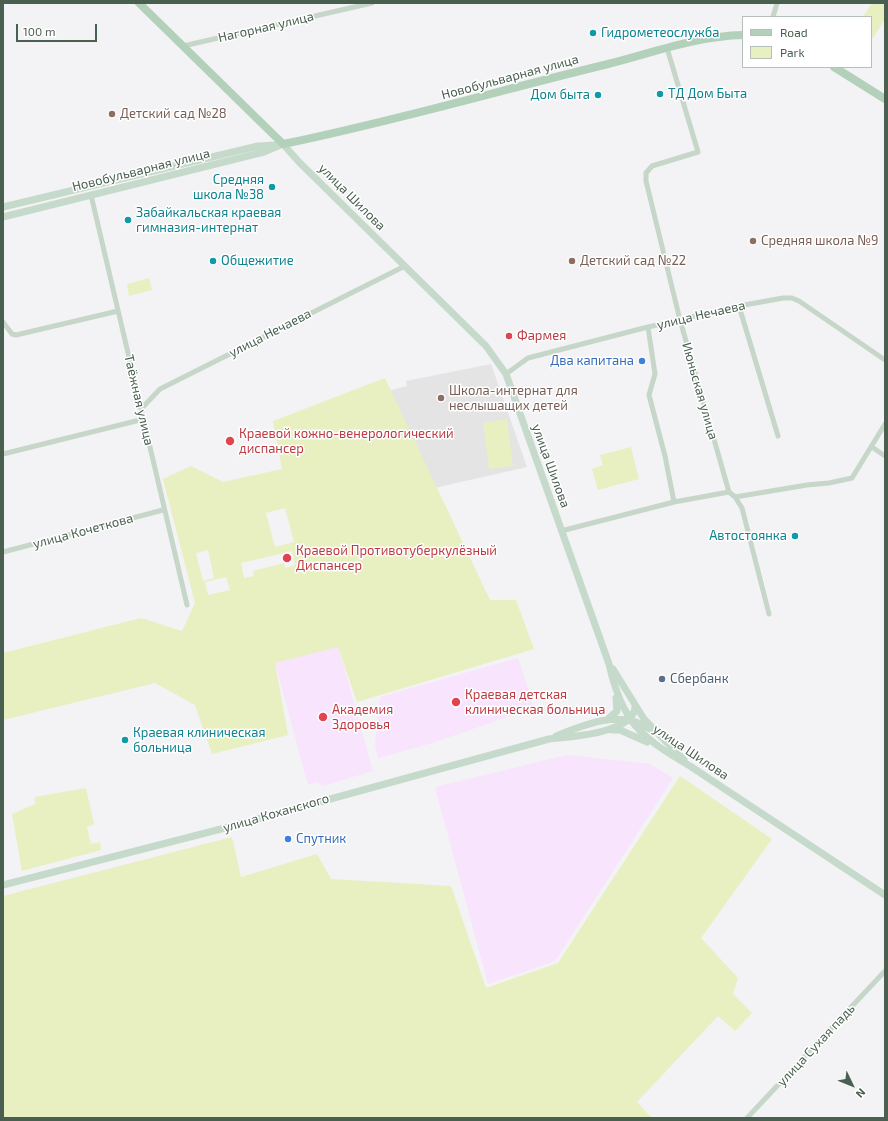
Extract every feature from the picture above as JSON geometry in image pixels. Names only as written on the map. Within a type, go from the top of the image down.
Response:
[{"type":"main road","name":"улица Шилова","points":[[139,3],[284,144],[299,162],[486,346],[506,374],[609,664],[614,686],[630,719],[644,736],[658,748],[690,766],[885,895]]},
{"type":"main road","name":"Новобульварная улица","points":[[3,206],[250,148],[284,144],[401,117],[667,48],[708,39],[742,35]]},
{"type":"main road","points":[[836,68],[885,99]]},
{"type":"main road","name":"Новобульварная улица","points":[[3,217],[264,152],[284,144]]},
{"type":"main road","points":[[609,664],[635,706],[690,766]]},
{"type":"main road","points":[[607,720],[617,711],[614,686]]},
{"type":"main road","points":[[549,739],[580,736],[622,725],[630,719],[635,712],[635,706]]},
{"type":"main road","points":[[549,739],[571,730],[619,718],[630,719],[643,724],[665,740]]},
{"type":"main road","points":[[606,729],[620,730],[636,736],[658,748]]},
{"type":"main road","name":"улица Коханского","points":[[3,885],[221,829],[549,739]]},
{"type":"street","name":"Нагорная улица","points":[[183,46],[372,3]]},
{"type":"street","points":[[773,16],[777,3]]},
{"type":"street","name":"Июньская улица","points":[[667,48],[698,152],[652,166],[646,173],[646,181],[680,320],[729,492]]},
{"type":"street","name":"Таёжная улица","points":[[91,195],[144,419],[163,510],[187,605]]},
{"type":"street","name":"улица Нечаева","points":[[141,409],[160,389],[405,266]]},
{"type":"street","name":"улица Нечаева","points":[[506,374],[528,358],[648,327],[739,306],[783,298],[792,298],[799,301],[885,360]]},
{"type":"street","points":[[739,306],[778,436]]},
{"type":"street","points":[[3,322],[12,334],[16,335],[118,311]]},
{"type":"street","points":[[648,327],[656,374],[649,395],[665,456],[674,502]]},
{"type":"street","points":[[3,454],[144,419]]},
{"type":"street","points":[[735,497],[807,485],[829,483],[852,478],[885,424]]},
{"type":"street","points":[[872,447],[885,456]]},
{"type":"street","points":[[561,530],[674,502],[729,492],[735,497],[742,508],[769,614]]},
{"type":"street","name":"улица Кочеткова","points":[[3,552],[163,510]]},
{"type":"street","name":"улица Сухая падь","points":[[747,1118],[885,971]]},
{"type":"shaded area","points":[[491,364],[527,467],[430,489],[384,392],[407,386],[406,381]]},
{"type":"shaded area","name":"Академия Здоровья","points":[[338,646],[373,771],[322,786],[318,782],[308,785],[275,663]]},
{"type":"shaded area","name":"Краевая детская клиническая больница","points":[[518,658],[534,708],[432,743],[378,758],[375,744],[380,697]]},
{"type":"shaded area","points":[[567,755],[650,764],[673,778],[555,961],[488,984],[435,787]]},
{"type":"green space","points":[[872,3],[885,3],[885,19],[872,39],[872,16],[864,16]]},
{"type":"green space","points":[[149,278],[152,290],[129,296],[127,284]]},
{"type":"green space","points":[[385,378],[490,600],[516,600],[534,649],[357,702],[338,647],[275,663],[288,735],[212,754],[195,705],[155,683],[3,720],[3,653],[141,618],[182,631],[195,603],[163,479],[191,466],[223,482],[282,469],[273,421]],"holes":[[[285,508],[294,542],[275,547],[266,513]],[[208,550],[214,578],[203,581],[196,553]],[[292,551],[295,565],[285,568],[284,563],[253,571],[254,576],[244,578],[241,563]],[[226,577],[230,590],[208,595],[205,582]]]},
{"type":"green space","points":[[507,419],[513,466],[489,469],[483,423]]},
{"type":"green space","points":[[631,447],[639,479],[598,490],[592,469],[603,465],[600,455]]},
{"type":"green space","points":[[680,776],[772,839],[701,938],[738,978],[733,994],[752,1013],[735,1031],[718,1016],[637,1102],[652,1118],[3,1118],[3,896],[232,837],[241,877],[317,854],[331,879],[451,886],[486,988],[558,963]]},
{"type":"green space","points":[[86,788],[94,824],[87,827],[91,844],[100,842],[101,850],[22,871],[12,814],[35,804],[35,797]]},
{"type":"place","name":"Гидрометеослужба","points":[[593,33]]},
{"type":"place","name":"ТД Дом Быта","points":[[660,94]]},
{"type":"place","name":"Дом быта","points":[[598,95]]},
{"type":"place","name":"Детский сад №28","points":[[112,114]]},
{"type":"place","name":"Средняя школа №38","points":[[272,187]]},
{"type":"place","name":"Забайкальская краевая гимназия-интернат","points":[[128,220]]},
{"type":"place","name":"Средняя школа №9","points":[[753,241]]},
{"type":"place","name":"Общежитие","points":[[213,261]]},
{"type":"place","name":"Детский сад №22","points":[[572,261]]},
{"type":"place","name":"Фармея","points":[[509,336]]},
{"type":"place","name":"Два капитана","points":[[642,361]]},
{"type":"place","name":"Школа-интернат для неслышащих детей","points":[[441,398]]},
{"type":"place","name":"Краевой кожно-венерологический диспансер","points":[[230,441]]},
{"type":"place","name":"Автостоянка","points":[[795,536]]},
{"type":"place","name":"Краевой Противотуберкулёзный Диспансер","points":[[287,558]]},
{"type":"place","name":"Сбербанк","points":[[662,679]]},
{"type":"place","name":"Краевая детская клиническая больница","points":[[456,702]]},
{"type":"place","name":"Академия Здоровья","points":[[323,717]]},
{"type":"place","name":"Краевая клиническая больница","points":[[125,740]]},
{"type":"place","name":"Спутник","points":[[288,839]]}]
